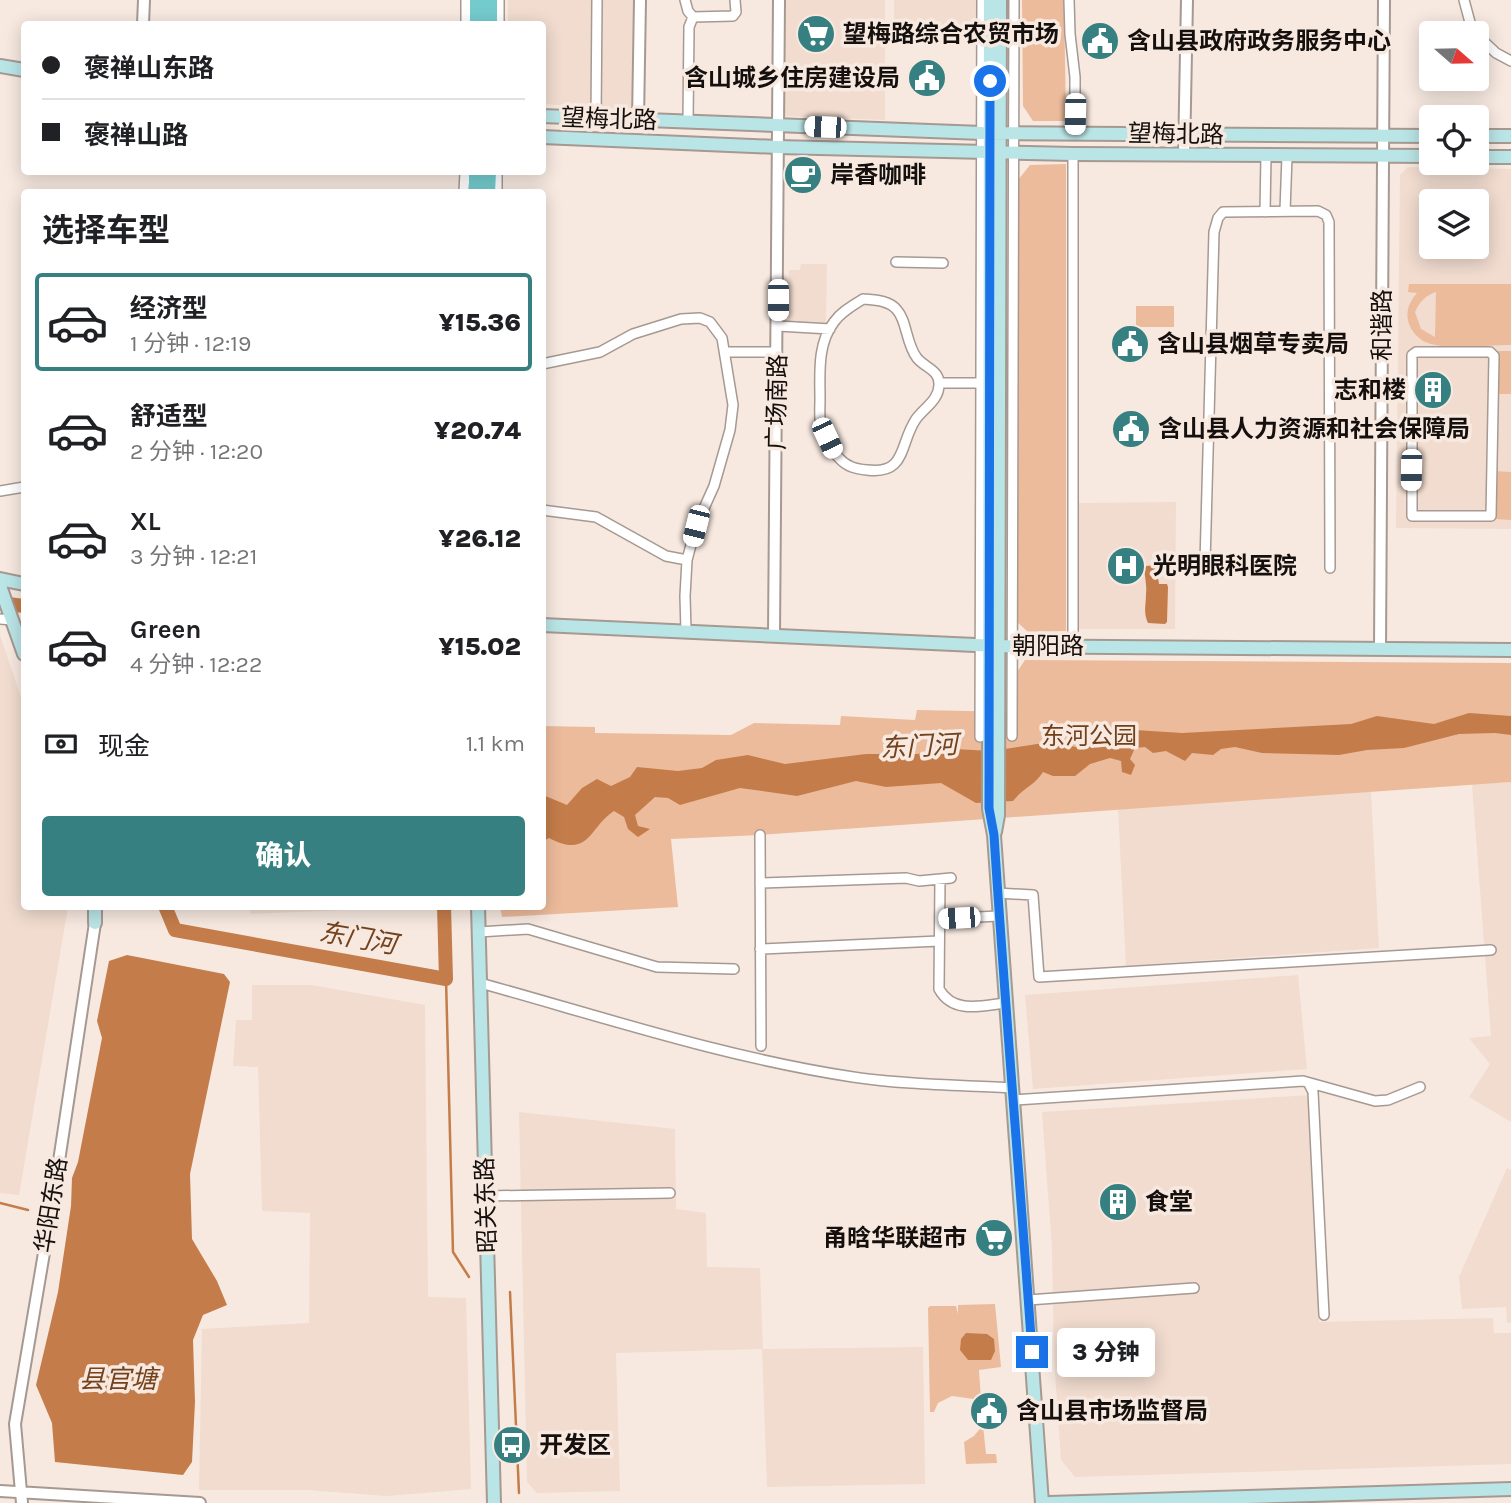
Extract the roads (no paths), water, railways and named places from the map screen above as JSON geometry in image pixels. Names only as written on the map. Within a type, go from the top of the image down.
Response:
[{"type":"main road","points":[[477,0],[483,21]]},
{"type":"main road","points":[[483,21],[491,0]]},
{"type":"main road","points":[[990,0],[988,645],[994,835],[1042,1503]]},
{"type":"main road","points":[[990,133],[1000,0]]},
{"type":"main road","points":[[0,66],[21,70]]},
{"type":"main road","name":"望梅北路","points":[[546,116],[990,133],[1419,136]]},
{"type":"main road","points":[[1489,136],[1511,136]]},
{"type":"main road","name":"望梅北路","points":[[546,137],[1073,154],[1419,156]]},
{"type":"main road","points":[[1489,157],[1511,157]]},
{"type":"main road","points":[[0,579],[21,583]]},
{"type":"main road","points":[[0,587],[8,618],[21,647]]},
{"type":"main road","name":"朝阳路","points":[[546,625],[1012,646],[1511,650]]},
{"type":"main road","name":"华阳东路","points":[[94,923],[95,910]]},
{"type":"main road","name":"昭关东路","points":[[478,910],[494,1503]]},
{"type":"main road","points":[[1049,1503],[1299,1499],[1511,1489]]},
{"type":"street","points":[[143,21],[144,0]]},
{"type":"street","points":[[466,0],[483,21],[499,0]]},
{"type":"street","points":[[596,118],[597,0]]},
{"type":"street","points":[[638,120],[640,0]]},
{"type":"street","points":[[685,0],[693,17]]},
{"type":"street","points":[[693,17],[733,16],[736,12],[735,0]]},
{"type":"street","name":"广场南路","points":[[775,636],[779,0]]},
{"type":"street","points":[[982,0],[990,133]]},
{"type":"street","points":[[1012,736],[1014,0]]},
{"type":"street","points":[[1069,0],[1075,77],[1074,132]]},
{"type":"street","points":[[1184,155],[1187,0]]},
{"type":"street","name":"和谐路","points":[[1380,649],[1384,0]]},
{"type":"street","points":[[1464,0],[1470,21]]},
{"type":"street","points":[[688,121],[689,27],[693,17]]},
{"type":"street","points":[[1489,47],[1496,54],[1511,61]]},
{"type":"street","points":[[1073,154],[1073,646]]},
{"type":"street","points":[[1265,212],[1266,156]]},
{"type":"street","points":[[1285,211],[1287,156]]},
{"type":"street","points":[[1205,563],[1214,232],[1218,218],[1223,212],[1318,211],[1325,215],[1329,222],[1330,568]]},
{"type":"street","points":[[897,262],[943,263]]},
{"type":"street","points":[[863,299],[884,302],[896,308],[903,321],[905,335],[918,360],[934,371],[940,383],[937,397],[915,421],[896,465],[876,471],[849,467],[834,452],[821,424],[820,362],[830,328],[844,311],[863,299]]},
{"type":"street","points":[[546,363],[600,352],[633,334],[681,319],[700,318],[710,322],[722,338],[733,405],[730,430],[714,486],[696,526],[687,560],[687,631]]},
{"type":"street","points":[[778,326],[830,328]]},
{"type":"street","points":[[726,352],[777,352]]},
{"type":"street","points":[[1415,352],[1493,353],[1491,516],[1412,516],[1412,427],[1412,355],[1415,352]]},
{"type":"street","points":[[940,383],[989,383]]},
{"type":"street","points":[[1382,427],[1412,427]]},
{"type":"street","points":[[0,491],[21,487]]},
{"type":"street","points":[[546,511],[596,517],[666,556],[687,560]]},
{"type":"street","points":[[980,737],[988,645]]},
{"type":"street","points":[[760,835],[761,1046]]},
{"type":"street","points":[[760,883],[951,878]]},
{"type":"street","points":[[940,879],[939,989],[943,997],[967,1007],[1005,1003]]},
{"type":"street","points":[[997,893],[1033,895],[1039,977],[1491,950]]},
{"type":"street","points":[[940,919],[998,916]]},
{"type":"street","name":"华阳东路","points":[[22,1503],[15,1424],[18,1397],[54,1194],[94,923]]},
{"type":"street","points":[[479,932],[528,929],[657,967],[734,969]]},
{"type":"street","points":[[760,949],[939,941]]},
{"type":"street","points":[[480,983],[670,1036],[790,1066],[856,1078],[1014,1094],[1303,1081],[1375,1101],[1388,1100],[1420,1087]]},
{"type":"street","points":[[1309,1084],[1312,1092],[1324,1315]]},
{"type":"street","points":[[486,1196],[670,1194]]},
{"type":"street","points":[[1028,1300],[1194,1288]]},
{"type":"street","points":[[0,1491],[20,1490],[200,1503]]},
{"type":"water","points":[[1156,565],[1159,584],[1167,584],[1168,587],[1165,624],[1148,623],[1146,615],[1144,569],[1146,566]]},
{"type":"water","points":[[1469,713],[1511,716],[1511,735],[1459,734],[1404,748],[1339,755],[1262,753],[1235,747],[1221,749],[1213,755],[1192,753],[1185,761],[1166,751],[1153,753],[1145,747],[1135,748],[1130,759],[1135,765],[1131,775],[1122,772],[1121,761],[1110,758],[1090,764],[1075,776],[1053,776],[1043,772],[1013,801],[976,803],[941,783],[886,787],[856,781],[797,796],[740,788],[680,805],[668,798],[655,797],[635,815],[638,826],[650,829],[638,837],[628,829],[624,817],[614,811],[581,843],[562,844],[549,838],[546,840],[546,796],[567,805],[582,788],[597,779],[611,786],[630,777],[637,767],[678,771],[702,768],[716,760],[748,755],[785,764],[866,754],[918,754],[935,748],[992,751],[1050,742],[1076,747],[1135,730],[1182,733],[1351,724],[1377,716],[1434,724]]},
{"type":"water","name":"县官塘","points":[[127,955],[224,974],[230,982],[190,1174],[192,1239],[217,1281],[227,1305],[203,1315],[193,1340],[195,1402],[192,1462],[183,1475],[55,1462],[52,1423],[36,1385],[58,1292],[71,1206],[72,1178],[78,1162],[102,1038],[97,1021],[109,961]]},
{"type":"water","points":[[966,1333],[987,1334],[994,1339],[995,1351],[991,1360],[968,1360],[960,1350],[961,1339]]},
{"type":"waterway","name":"东门河","points":[[0,603],[21,606]]},
{"type":"waterway","name":"东门河","points":[[167,910],[175,930],[446,979],[444,910]]},
{"type":"waterway","points":[[446,979],[453,1252],[469,1277]]},
{"type":"waterway","points":[[0,1203],[28,1210]]},
{"type":"waterway","points":[[510,1292],[519,1493]]},
{"type":"place","name":"望梅路综合农贸市场","points":[[816,34]]},
{"type":"place","name":"含山县政府政务服务中心","points":[[1100,41]]},
{"type":"place","name":"含山城乡住房建设局","points":[[927,78]]},
{"type":"place","name":"岸香咖啡","points":[[803,175]]},
{"type":"place","name":"含山县烟草专卖局","points":[[1130,344]]},
{"type":"place","name":"志和楼","points":[[1433,390]]},
{"type":"place","name":"含山县人力资源和社会保障局","points":[[1131,429]]},
{"type":"place","name":"光明眼科医院","points":[[1126,566]]},
{"type":"place","name":"食堂","points":[[1118,1202]]},
{"type":"place","name":"甬晗华联超市","points":[[994,1238]]},
{"type":"place","name":"含山县市场监督局","points":[[989,1411]]},
{"type":"place","name":"开发区","points":[[512,1445]]},
{"type":"park label","name":"东河公园","points":[[1089,736]]}]
